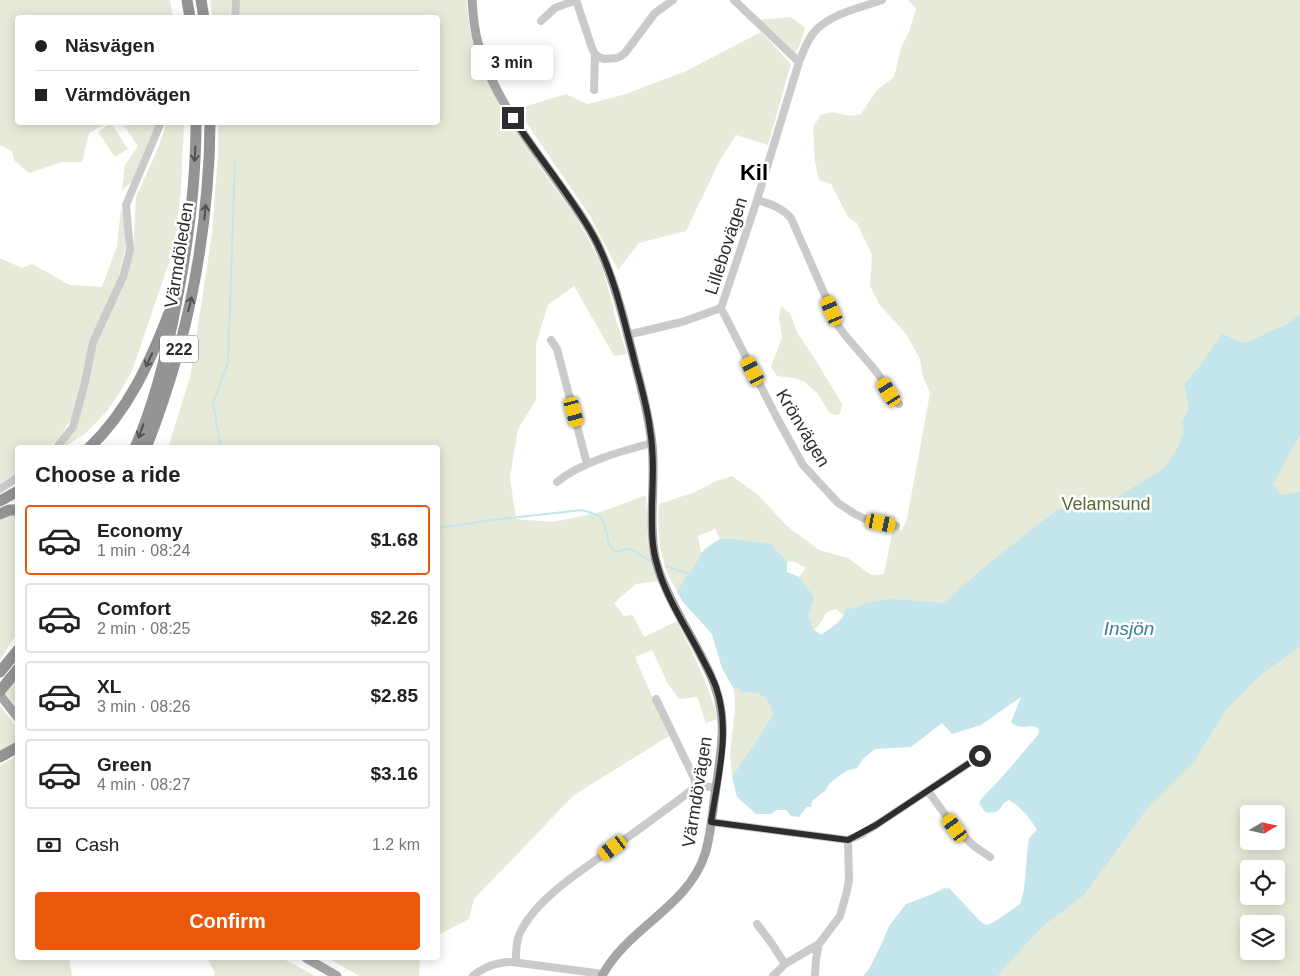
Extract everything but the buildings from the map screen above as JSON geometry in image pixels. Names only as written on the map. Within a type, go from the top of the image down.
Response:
[{"type":"highway","points":[[187,0],[190,15]]},
{"type":"highway","points":[[201,0],[204,15]]},
{"type":"highway","name":"Värmdöleden","points":[[136,445],[167,351],[181,282],[194,186],[196,125]]},
{"type":"highway","name":"Värmdöleden","points":[[147,445],[181,342],[199,261],[204,220],[210,125]]},
{"type":"highway","points":[[92,445],[122,410],[139,381],[158,341],[181,282]]},
{"type":"highway","points":[[0,501],[15,493]]},
{"type":"highway","points":[[0,514],[9,510],[15,510]]},
{"type":"highway","points":[[0,672],[15,653]]},
{"type":"highway","points":[[0,691],[15,674]]},
{"type":"highway","points":[[0,757],[15,749]]},
{"type":"main road","name":"Värmdövägen","points":[[472,0],[478,44],[492,80],[513,118],[576,207],[594,237],[609,272],[646,406],[652,443],[652,526],[656,564],[668,593],[715,685],[722,709],[722,750],[705,854],[687,888],[634,936],[609,964],[603,975]]},
{"type":"main road","points":[[0,695],[15,714]]},
{"type":"main road","points":[[310,960],[338,976]]},
{"type":"street","points":[[235,15],[236,0]]},
{"type":"street","points":[[541,21],[556,8],[576,0],[595,54],[594,90]]},
{"type":"street","points":[[595,54],[599,57],[610,59],[621,56],[655,13],[673,0]]},
{"type":"street","points":[[734,0],[799,62]]},
{"type":"street","name":"Lillebovägen","points":[[627,334],[682,322],[721,308],[757,200],[799,62],[806,46],[815,31],[831,19],[882,0]]},
{"type":"street","points":[[58,445],[73,427],[86,382],[93,342],[123,277],[130,250],[126,205],[160,125]]},
{"type":"street","points":[[757,200],[776,206],[785,211],[791,218],[839,328],[899,404]]},
{"type":"street","name":"Krönvägen","points":[[721,308],[777,418],[804,465],[838,503],[865,519],[896,526]]},
{"type":"street","points":[[551,340],[557,349],[588,464]]},
{"type":"street","points":[[557,482],[566,474],[588,464],[622,451],[652,443]]},
{"type":"street","points":[[0,489],[15,479]]},
{"type":"street","points":[[516,962],[518,936],[522,927],[540,905],[573,877],[695,786],[695,780],[656,699]]},
{"type":"street","points":[[711,822],[848,840],[876,825],[980,756]]},
{"type":"street","points":[[695,786],[716,788]]},
{"type":"street","points":[[928,791],[955,828],[974,846],[990,857]]},
{"type":"street","points":[[773,976],[785,964],[819,944],[840,916],[848,891],[848,840]]},
{"type":"street","points":[[757,924],[785,964]]},
{"type":"street","points":[[815,976],[819,944]]},
{"type":"street","points":[[473,976],[493,964],[503,962],[516,962],[603,975]]},
{"type":"green space","points":[[0,0],[170,0],[173,15],[15,15],[15,125],[103,125],[89,133],[82,162],[62,162],[29,173],[14,160],[12,151],[0,145]]},
{"type":"green space","points":[[210,0],[232,0],[230,15],[212,15]]},
{"type":"green space","points":[[239,0],[466,0],[470,29],[479,57],[515,127],[540,167],[576,217],[602,267],[627,354],[614,356],[574,286],[548,305],[536,344],[536,400],[518,429],[510,477],[516,519],[553,522],[601,512],[646,495],[648,545],[658,581],[636,584],[614,603],[624,616],[633,615],[644,637],[677,621],[705,681],[718,719],[706,723],[697,697],[679,699],[668,684],[652,650],[635,657],[669,736],[574,795],[474,899],[469,919],[440,934],[440,445],[169,445],[190,377],[198,325],[212,233],[218,154],[218,125],[440,125],[440,15],[238,15]]},
{"type":"green space","name":"Velamsund","points":[[908,0],[1300,0],[1300,976],[881,976],[912,905],[945,887],[970,914],[986,944],[1032,906],[1060,727],[1023,679],[948,699],[737,797],[732,777],[730,753],[735,710],[734,689],[722,668],[712,634],[683,602],[666,571],[660,546],[659,504],[695,492],[716,481],[732,476],[757,494],[788,527],[819,550],[848,558],[871,575],[884,574],[893,528],[902,530],[907,519],[930,393],[922,374],[920,359],[906,334],[879,304],[870,286],[872,255],[857,223],[848,217],[831,184],[819,180],[815,162],[813,128],[820,115],[832,112],[851,116],[861,114],[876,91],[894,77],[901,48],[909,32],[916,9]],"holes":[[[715,529],[720,539],[701,553],[698,536]],[[793,561],[806,568],[799,577],[787,572],[787,562]],[[836,609],[845,616],[822,635],[814,630],[827,612]]]},
{"type":"green space","points":[[791,17],[805,28],[795,54],[760,20]]},
{"type":"green space","points":[[761,32],[791,64],[768,145],[736,135],[719,162],[686,231],[639,243],[618,270],[590,216],[517,109],[566,94],[587,104],[626,94],[686,71]]},
{"type":"green space","points":[[108,125],[112,125],[128,149],[115,157],[98,132]]},
{"type":"green space","points":[[123,125],[155,125],[131,183],[122,190],[125,165],[138,146]]},
{"type":"green space","points":[[166,125],[184,125],[181,190],[174,248],[132,371],[107,411],[87,432],[68,445],[62,445],[76,427],[83,405],[96,343],[133,250],[136,197]]},
{"type":"green space","points":[[121,208],[124,217],[125,249],[117,283],[91,339],[73,417],[58,439],[51,445],[15,445],[15,473],[0,484],[0,258],[22,268],[32,264],[70,285],[102,287],[117,246]]},
{"type":"green space","points":[[781,306],[790,313],[797,332],[842,404],[840,414],[835,415],[829,412],[818,394],[805,382],[777,376],[771,367],[782,337],[779,318]]},
{"type":"green space","points":[[15,515],[15,636],[0,660],[0,519]]},
{"type":"green space","points":[[15,681],[15,706],[5,693]]},
{"type":"green space","points":[[0,706],[15,725],[15,742],[0,753]]},
{"type":"green space","points":[[15,757],[15,960],[69,960],[72,976],[0,976],[0,765]]},
{"type":"green space","points":[[208,960],[286,960],[315,976],[214,976],[215,973]]},
{"type":"green space","points":[[331,960],[420,960],[419,976],[359,976]]},
{"type":"water","name":"Insjön","points":[[1300,314],[1300,435],[1273,484],[1281,495],[1300,492],[1300,647],[1259,676],[1226,710],[1195,760],[1149,806],[1083,896],[1043,926],[998,976],[863,976],[869,969],[889,926],[906,904],[949,888],[982,923],[987,925],[1020,904],[1024,890],[1029,838],[1037,830],[1025,813],[1009,800],[998,811],[991,813],[985,812],[979,803],[1038,735],[1039,729],[1033,726],[1017,726],[1011,722],[1021,697],[981,725],[952,734],[942,723],[911,747],[875,749],[863,759],[857,768],[846,771],[829,784],[826,790],[812,801],[811,807],[807,807],[799,817],[791,816],[786,810],[776,810],[771,814],[756,814],[737,797],[732,777],[773,715],[771,708],[766,698],[759,694],[740,692],[738,687],[734,689],[722,668],[712,634],[683,602],[677,591],[705,549],[720,539],[734,539],[771,544],[787,562],[787,572],[799,577],[814,597],[808,616],[813,629],[821,635],[840,621],[846,609],[856,608],[864,603],[892,599],[944,603],[984,567],[1057,510],[1109,502],[1162,470],[1176,451],[1184,432],[1182,421],[1189,408],[1184,384],[1199,367],[1222,334],[1245,343],[1289,323]]},
{"type":"waterway","points":[[220,445],[213,403],[228,363],[235,162]]},
{"type":"waterway","points":[[440,528],[582,510],[600,516],[605,526],[609,543],[616,552],[627,549],[632,550],[651,561]]},
{"type":"waterway","points":[[666,566],[689,574]]},
{"type":"district","name":"Kil","points":[[754,172]]},
{"type":"route","points":[[513,118],[576,207],[594,237],[612,280],[650,426],[653,459],[652,526],[656,564],[662,580],[709,671],[722,709],[722,750],[711,822],[848,840],[876,825],[980,756]]}]
